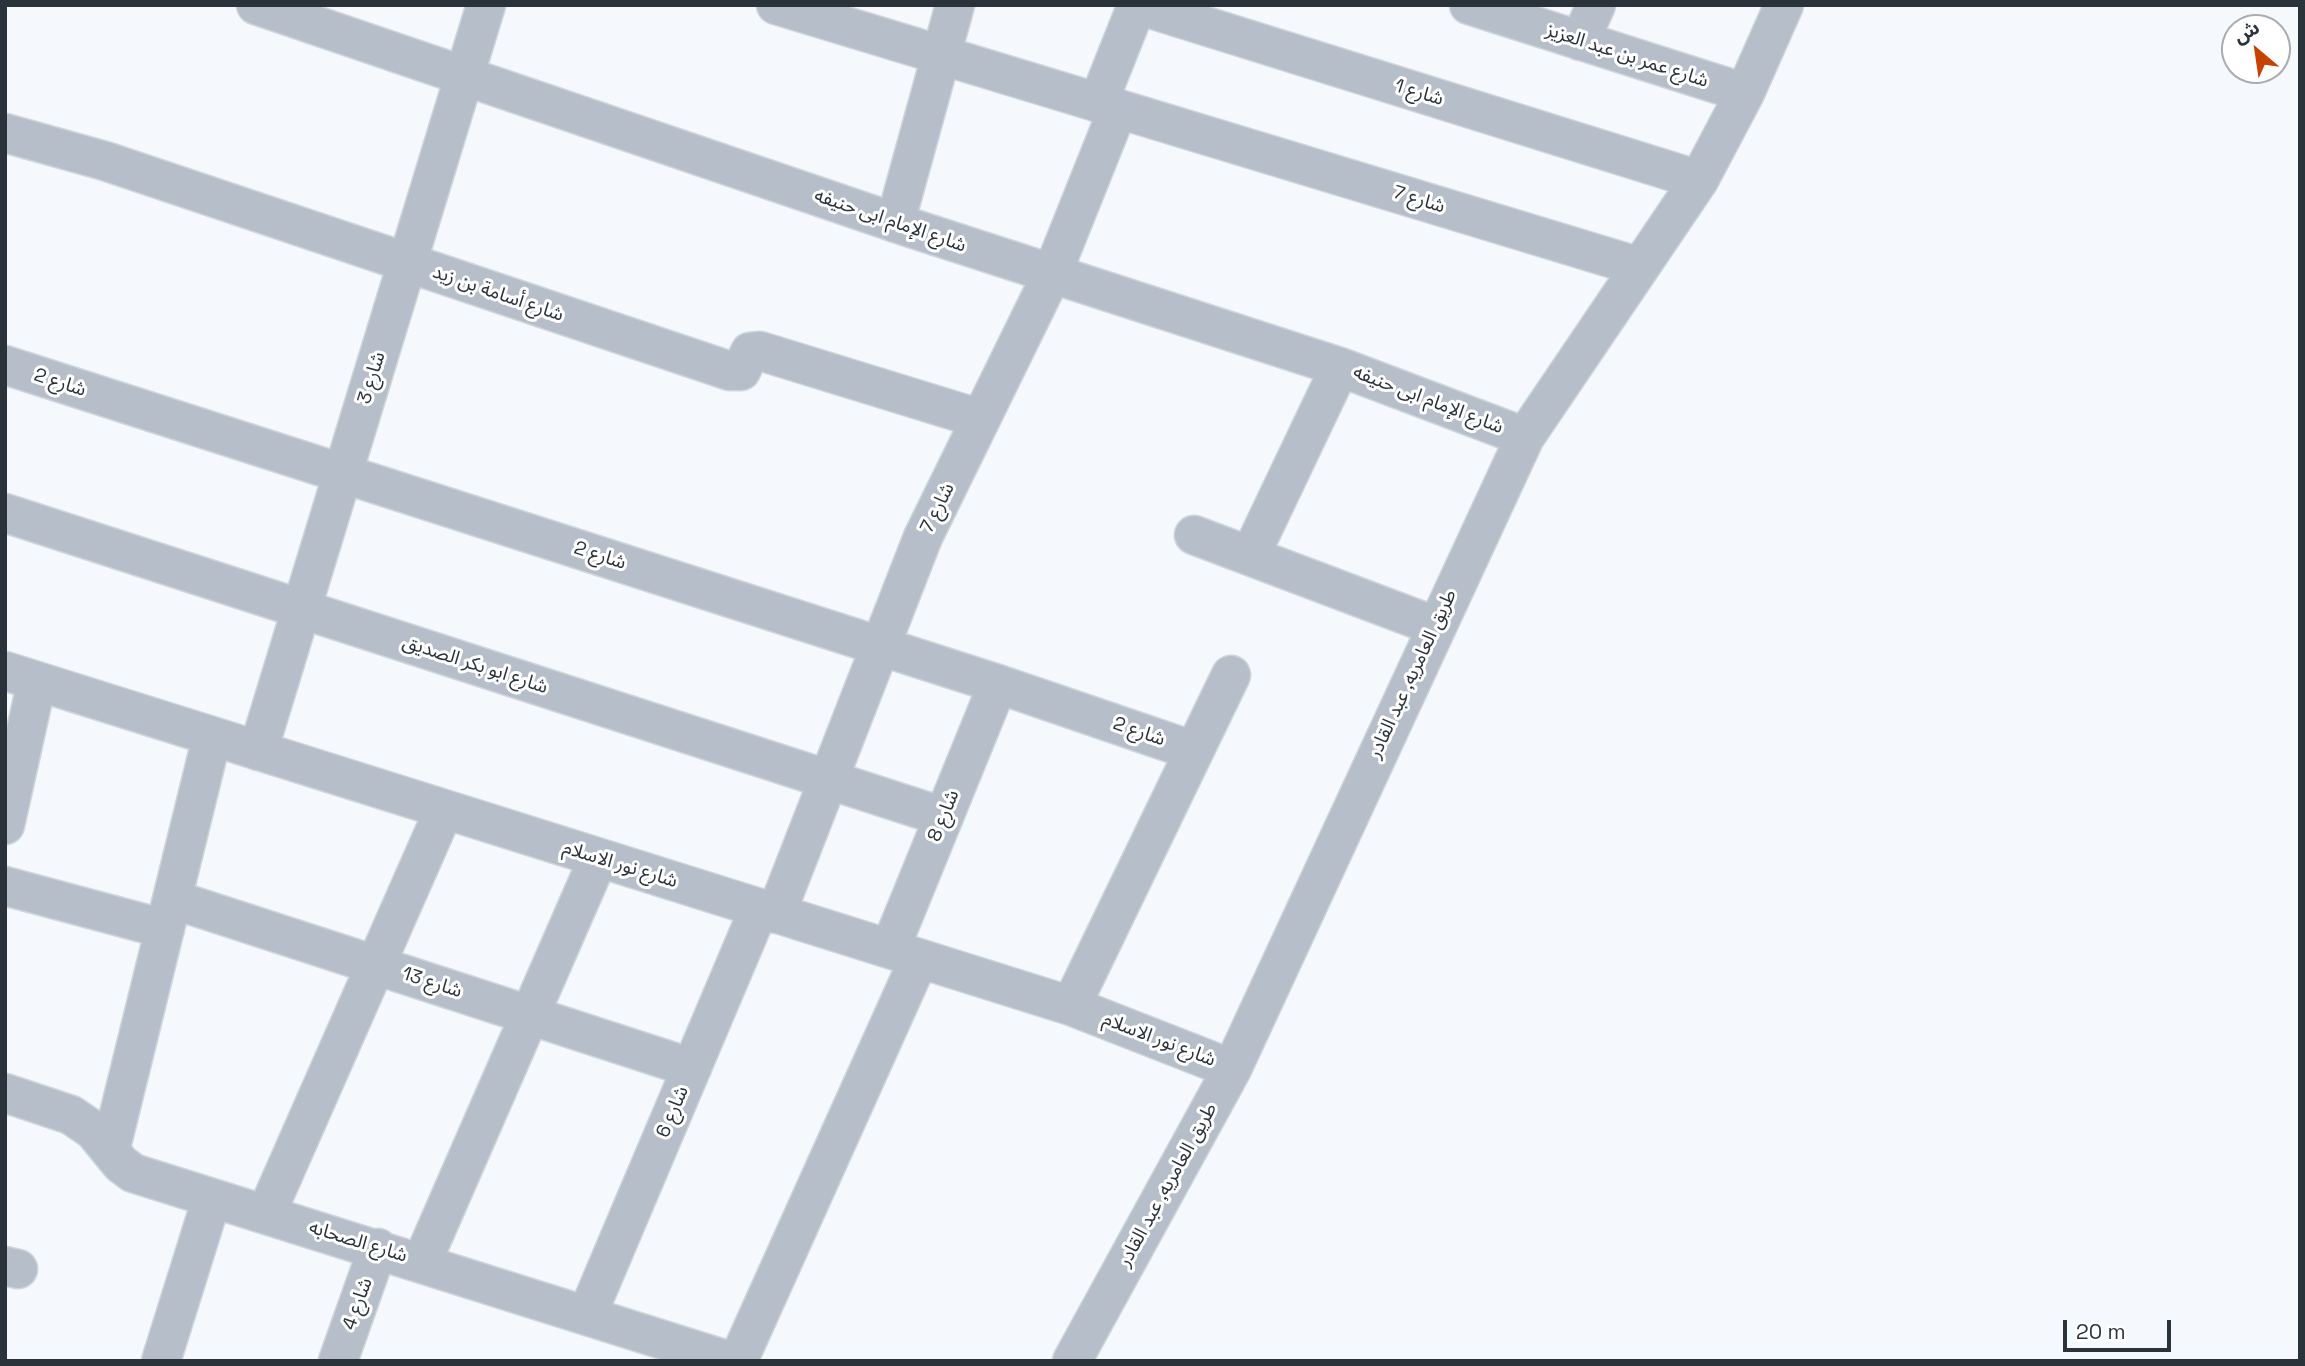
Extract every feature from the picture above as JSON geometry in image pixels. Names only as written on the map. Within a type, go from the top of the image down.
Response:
[{"type":"street","name":"شارع الإمام ابى حنيفه","points":[[256,5],[895,223],[1340,367],[1525,437]]},
{"type":"street","name":"شارع 3","points":[[258,751],[486,5]]},
{"type":"street","name":"شارع 7","points":[[776,5],[1640,267]]},
{"type":"street","points":[[895,223],[955,5]]},
{"type":"street","points":[[1108,106],[1137,5]]},
{"type":"street","name":"شارع 1","points":[[1137,5],[1699,180]]},
{"type":"street","name":"شارع عمر بن عبد العزيز","points":[[1469,5],[1745,93]]},
{"type":"street","points":[[1580,41],[1596,5]]},
{"type":"street","name":"طريق العامريه, عبد القادر","points":[[1072,1361],[1232,1069],[1435,626],[1525,437],[1699,180],[1745,93],[1784,5]]},
{"type":"street","name":"شارع 7","points":[[768,911],[829,780],[923,537],[1052,274],[1108,106]]},
{"type":"street","name":"شارع أسامة بن زيد","points":[[5,133],[105,160],[730,372],[741,371],[748,356],[755,351],[981,419]]},
{"type":"street","name":"شارع 2","points":[[5,365],[881,646],[1194,751]]},
{"type":"street","points":[[1250,556],[1340,367]]},
{"type":"street","name":"شارع ابو بكر الصديق","points":[[5,513],[944,817]]},
{"type":"street","points":[[1194,535],[1435,626]]},
{"type":"street","points":[[1071,1006],[1231,675]]},
{"type":"street","points":[[5,825],[21,676]]},
{"type":"street","name":"شارع نور الاسلام","points":[[21,676],[1071,1006],[1232,1069]]},
{"type":"street","name":"شارع 8","points":[[737,1361],[905,954],[944,817],[998,684]]},
{"type":"street","points":[[110,1152],[212,737]]},
{"type":"street","points":[[267,1214],[444,810]]},
{"type":"street","points":[[422,1262],[598,859]]},
{"type":"street","name":"شارع 13","points":[[5,886],[168,914],[376,965],[692,1068]]},
{"type":"street","name":"شارع 6","points":[[587,1315],[692,1068],[768,911]]},
{"type":"street","name":"شارع الصحابه","points":[[5,1093],[71,1115],[93,1130],[110,1152],[133,1173],[587,1315],[634,1346],[730,1361]]},
{"type":"street","points":[[161,1361],[212,1198]]},
{"type":"street","name":"شارع 4","points":[[338,1361],[378,1248]]}]
